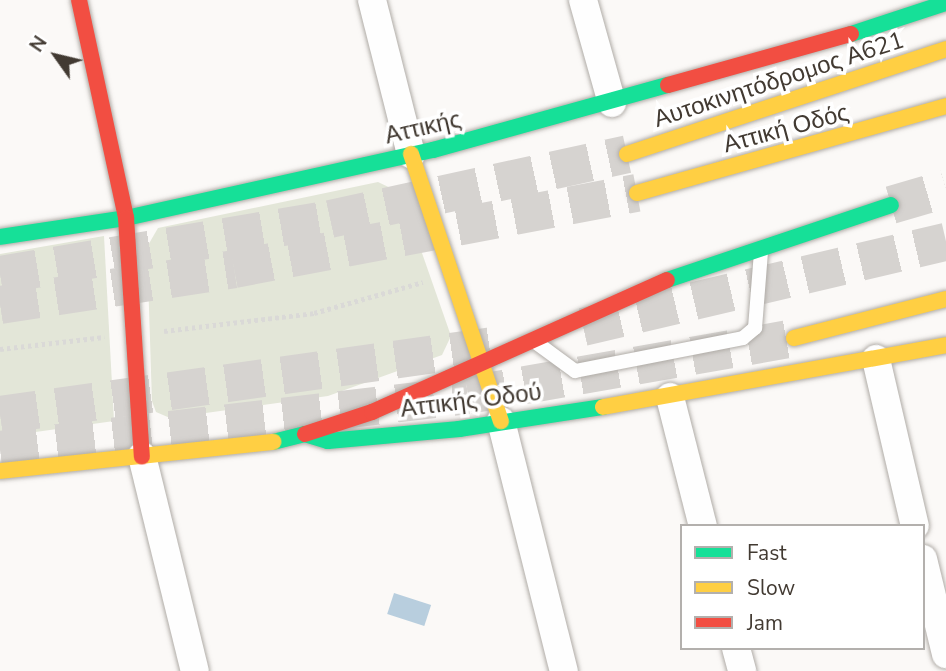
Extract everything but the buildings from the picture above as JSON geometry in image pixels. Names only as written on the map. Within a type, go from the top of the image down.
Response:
[{"type":"main road","points":[[79,0],[126,218],[142,456]]},
{"type":"main road","name":"Αττικής","points":[[0,237],[126,218],[411,155],[612,103],[851,34],[946,3]]},
{"type":"main road","name":"Αυτοκινητόδρομος Α621","points":[[627,155],[946,49]]},
{"type":"main road","name":"Αττική Οδός","points":[[637,193],[946,106]]},
{"type":"main road","points":[[411,155],[500,421]]},
{"type":"main road","points":[[305,434],[372,412],[668,279],[891,205]]},
{"type":"main road","points":[[794,338],[946,299]]},
{"type":"main road","name":"Αττικής Οδού","points":[[0,471],[142,456],[305,434],[328,441],[500,421],[670,397],[946,345]]},
{"type":"street","points":[[372,0],[411,155]]},
{"type":"street","points":[[583,0],[612,103]]},
{"type":"street","points":[[851,34],[897,0]]},
{"type":"street","points":[[876,359],[915,524]]},
{"type":"street","points":[[670,397],[702,524]]},
{"type":"street","points":[[500,421],[564,671]]},
{"type":"street","points":[[142,456],[195,671]]},
{"type":"street","points":[[925,567],[946,654]]},
{"type":"street","points":[[737,650],[742,671]]},
{"type":"lane","points":[[533,340],[575,372],[743,338],[755,328],[761,247]]},
{"type":"path","points":[[0,349],[314,313],[452,273]]},
{"type":"shaded area","points":[[378,182],[401,193],[451,336],[442,355],[328,396],[170,418],[156,412],[152,401],[147,247],[158,228]]},
{"type":"shaded area","points":[[104,236],[114,421],[0,437],[0,254]]},
{"type":"water","points":[[394,593],[431,605],[424,626],[387,614]]},
{"type":"tunnel","points":[[0,275],[330,219],[627,154]]},
{"type":"tunnel","points":[[891,205],[946,189]]},
{"type":"tunnel","points":[[0,305],[234,269],[637,193]]},
{"type":"tunnel","points":[[583,327],[946,242]]},
{"type":"tunnel","points":[[0,450],[468,395],[794,338]]},
{"type":"tunnel","points":[[0,415],[507,344]]},
{"type":"traffic: fast","points":[[851,34],[946,3]]},
{"type":"traffic: fast","points":[[0,237],[126,218],[433,150],[668,85]]},
{"type":"traffic: fast","points":[[667,280],[891,205]]},
{"type":"traffic: fast","points":[[273,442],[305,434],[328,441],[459,429],[603,407]]},
{"type":"traffic: slow","points":[[627,154],[946,49]]},
{"type":"traffic: slow","points":[[637,193],[946,106]]},
{"type":"traffic: slow","points":[[411,154],[501,421]]},
{"type":"traffic: slow","points":[[794,338],[946,299]]},
{"type":"traffic: slow","points":[[603,407],[946,345]]},
{"type":"traffic: slow","points":[[0,471],[273,442]]},
{"type":"traffic: jam","points":[[79,0],[126,218],[142,456]]},
{"type":"traffic: jam","points":[[668,85],[851,34]]},
{"type":"traffic: jam","points":[[305,434],[372,412],[667,280]]}]
